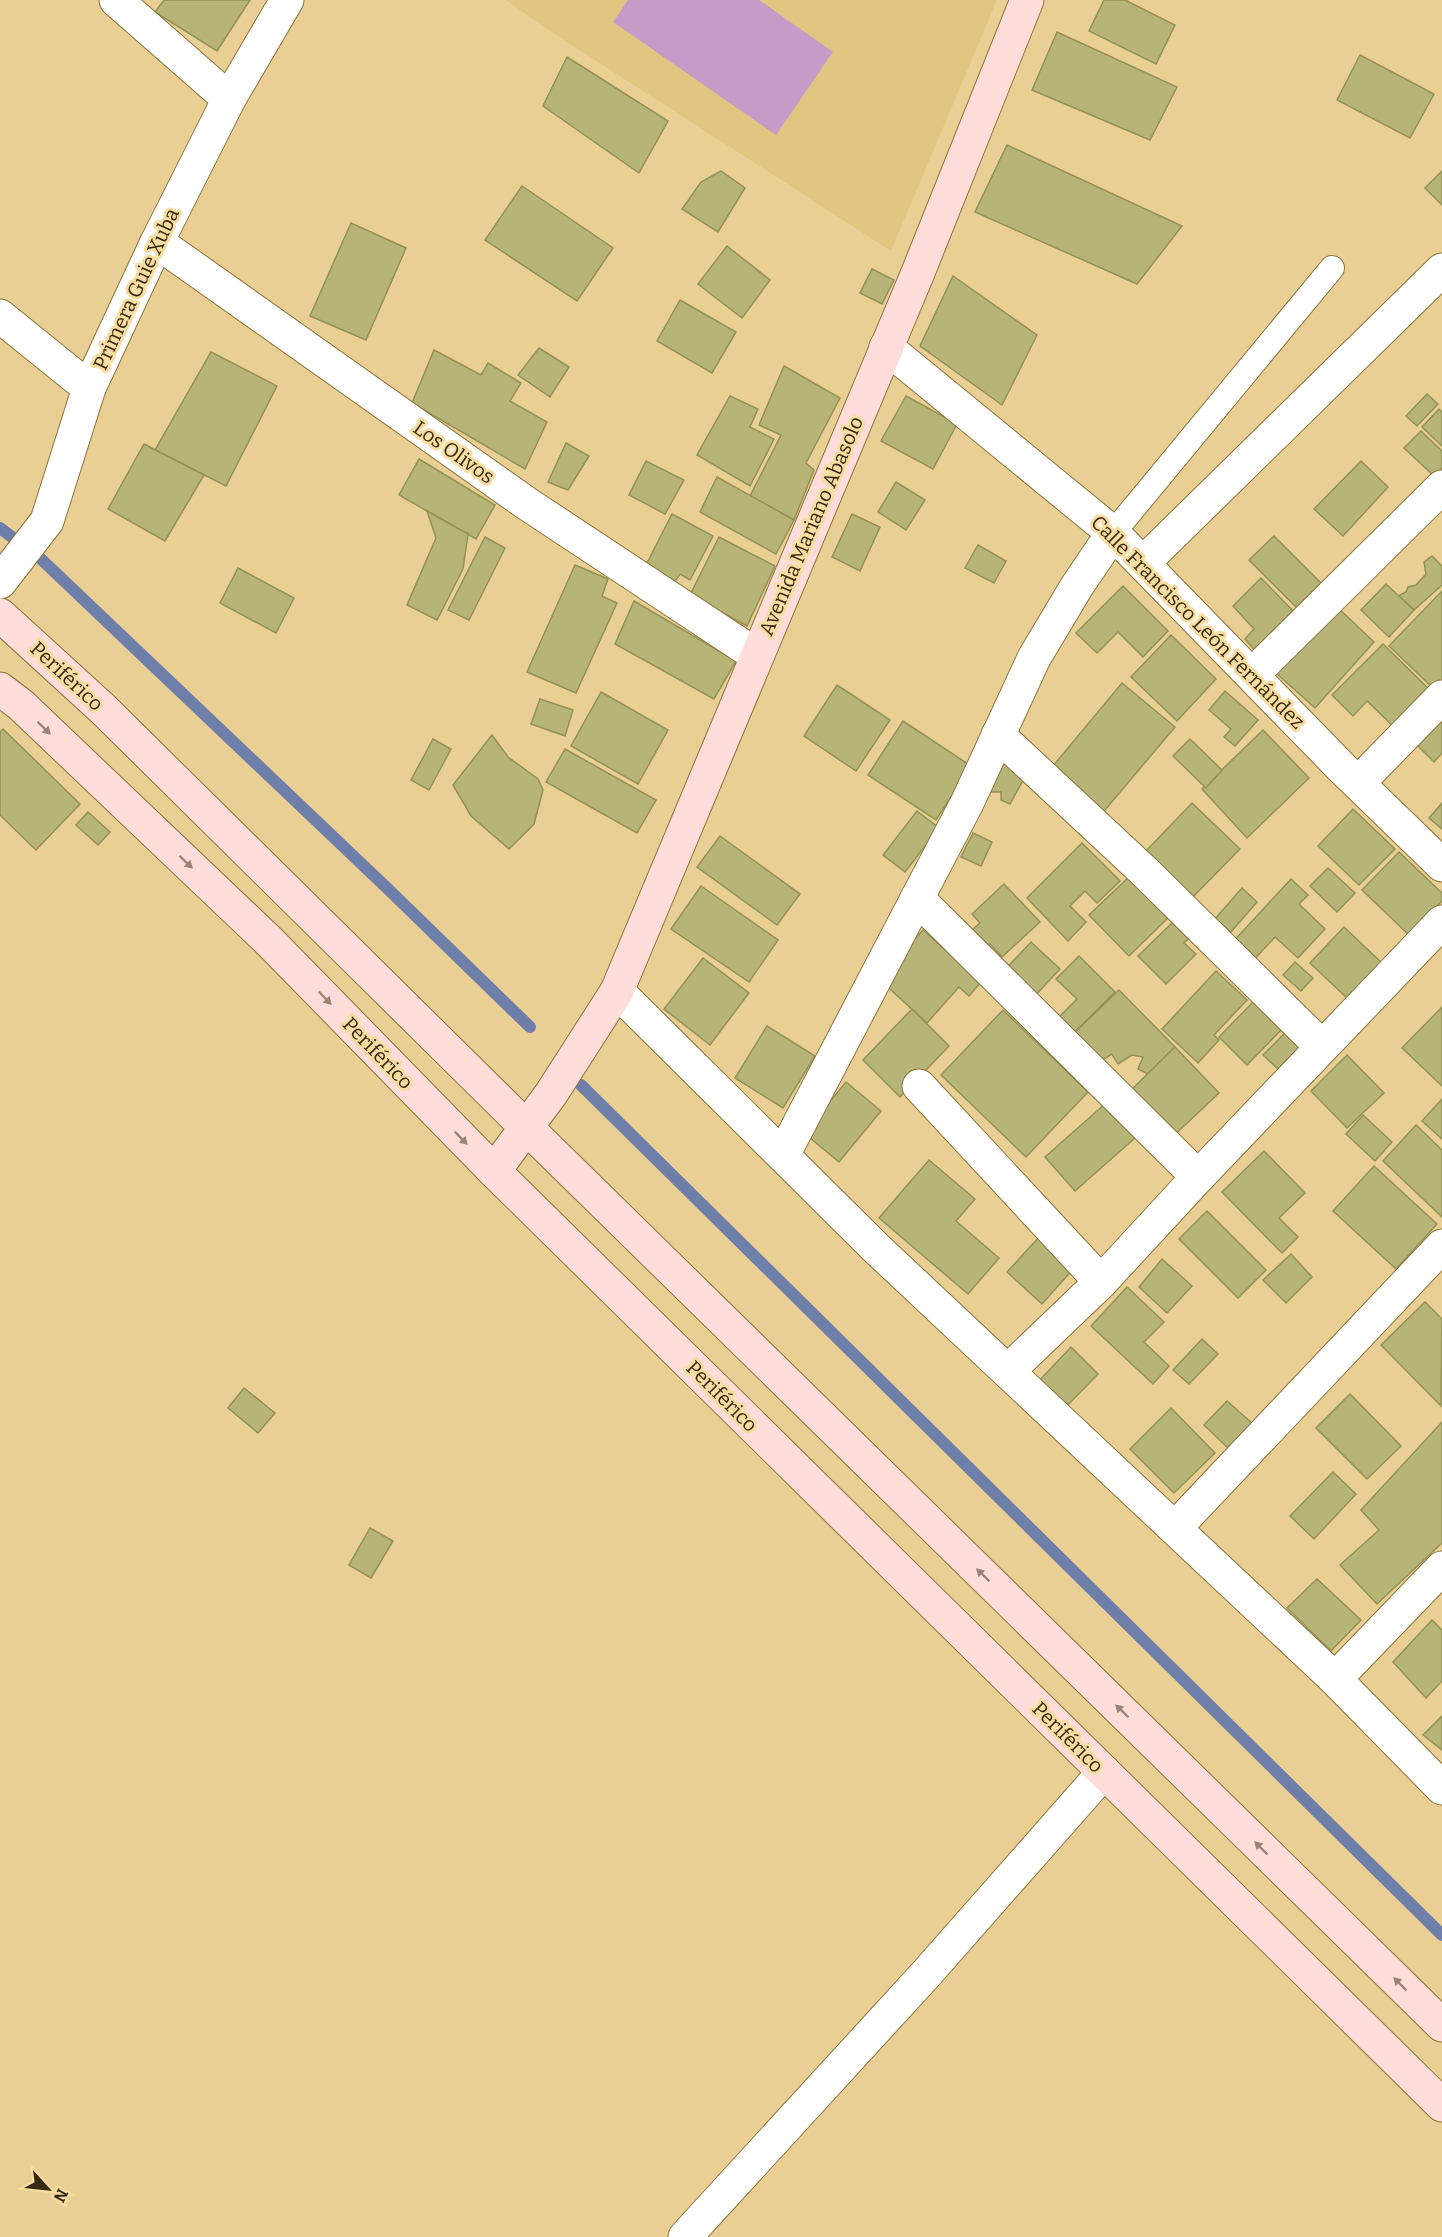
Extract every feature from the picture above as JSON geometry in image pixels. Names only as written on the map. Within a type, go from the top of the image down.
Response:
[{"type":"main road","name":"Avenida Mariano Abasolo","points":[[494,1171],[551,1094],[617,991],[886,347],[1027,0]]},
{"type":"main road","name":"Periférico","points":[[0,615],[103,709],[1442,2025]]},
{"type":"main road","name":"Periférico","points":[[0,690],[21,705],[270,942],[494,1171],[1442,2105]]},
{"type":"street","points":[[116,0],[229,99]]},
{"type":"street","name":"Primera Guie Xuba","points":[[8,571],[47,521],[89,387],[157,242],[229,99],[287,0]]},
{"type":"street","name":"Los Olivos","points":[[157,242],[526,503],[756,655]]},
{"type":"street","points":[[1143,563],[1442,270]]},
{"type":"street","points":[[0,316],[89,387]]},
{"type":"street","name":"Calle Francisco León Fernández","points":[[886,347],[1113,533],[1358,783],[1442,865]]},
{"type":"street","points":[[1252,675],[1442,487]]},
{"type":"street","points":[[783,1155],[967,803],[1034,658],[1077,586],[1113,533]]},
{"type":"street","points":[[1358,783],[1442,697]]},
{"type":"street","points":[[998,735],[1145,872],[1322,1047]]},
{"type":"street","points":[[917,898],[1198,1177]]},
{"type":"street","points":[[1008,1371],[1101,1282],[1442,922]]},
{"type":"street","points":[[617,991],[876,1248],[1335,1679],[1442,1788]]},
{"type":"street","points":[[919,1086],[1101,1282]]},
{"type":"street","points":[[1175,1528],[1442,1246]]},
{"type":"street","points":[[1335,1679],[1442,1568]]},
{"type":"street","points":[[685,2237],[926,1974],[1104,1772]]},
{"type":"lane","points":[[1113,533],[1332,268]]},
{"type":"shaded area","points":[[506,0],[997,0],[891,251],[556,35]]},
{"type":"shaded area","points":[[628,0],[759,0],[833,52],[776,135],[613,22]]},
{"type":"building","points":[[164,0],[250,0],[217,51],[155,12]]},
{"type":"building","points":[[1104,0],[1125,0],[1175,25],[1156,64],[1089,31]]},
{"type":"building","points":[[1057,32],[1177,87],[1150,140],[1032,90]]},
{"type":"building","points":[[1360,55],[1434,94],[1410,138],[1337,100]]},
{"type":"building","points":[[567,57],[668,121],[639,173],[543,106]]},
{"type":"building","points":[[1007,145],[1182,226],[1137,284],[975,212]]},
{"type":"building","points":[[721,171],[745,188],[718,232],[682,209],[701,182]]},
{"type":"building","points":[[1442,171],[1442,205],[1425,188]]},
{"type":"building","points":[[522,186],[613,248],[577,301],[485,240]]},
{"type":"building","points":[[351,223],[406,248],[366,340],[310,316]]},
{"type":"building","points":[[727,246],[770,280],[742,318],[698,284]]},
{"type":"building","points":[[872,269],[894,280],[882,304],[860,293]]},
{"type":"building","points":[[953,276],[1037,335],[1002,405],[920,346]]},
{"type":"building","points":[[680,300],[736,332],[712,373],[657,341]]},
{"type":"building","points":[[539,348],[569,367],[550,397],[518,375]]},
{"type":"building","points":[[434,350],[481,375],[488,363],[521,383],[510,401],[547,422],[525,469],[412,403]]},
{"type":"building","points":[[211,352],[277,386],[226,486],[155,450]]},
{"type":"building","points":[[784,366],[840,398],[806,463],[814,470],[794,520],[750,496],[781,435],[759,425]]},
{"type":"building","points":[[1427,394],[1438,404],[1417,426],[1406,416]]},
{"type":"building","points":[[730,396],[758,409],[750,427],[774,439],[750,486],[697,455]]},
{"type":"building","points":[[906,396],[957,424],[933,469],[881,441]]},
{"type":"building","points":[[1439,409],[1442,412],[1442,446],[1422,427]]},
{"type":"building","points":[[1421,431],[1442,451],[1442,468],[1434,476],[1404,448]]},
{"type":"building","points":[[566,443],[589,456],[568,490],[548,482]]},
{"type":"building","points":[[144,444],[204,475],[165,541],[108,509]]},
{"type":"building","points":[[419,459],[495,505],[476,539],[399,495]]},
{"type":"building","points":[[646,461],[684,480],[665,514],[629,495]]},
{"type":"building","points":[[1361,461],[1388,487],[1343,536],[1314,509]]},
{"type":"building","points":[[717,477],[794,520],[776,554],[700,512]]},
{"type":"building","points":[[896,482],[925,500],[906,530],[878,512]]},
{"type":"building","points":[[427,511],[468,534],[463,569],[437,620],[407,605],[436,538]]},
{"type":"building","points":[[672,514],[713,536],[690,580],[680,574],[673,585],[644,569]]},
{"type":"building","points":[[852,514],[880,527],[860,571],[832,557]]},
{"type":"building","points":[[1274,536],[1328,590],[1303,614],[1249,560]]},
{"type":"building","points":[[485,537],[505,548],[469,620],[448,610]]},
{"type":"building","points":[[719,537],[775,566],[747,626],[690,595]]},
{"type":"building","points":[[978,545],[1006,561],[994,583],[965,568]]},
{"type":"building","points":[[1432,556],[1442,566],[1442,585],[1414,610],[1398,596],[1406,592],[1408,587],[1416,585],[1426,574],[1424,562]]},
{"type":"building","points":[[575,565],[608,579],[602,596],[617,603],[576,693],[527,672]]},
{"type":"building","points":[[238,568],[294,598],[276,633],[220,603]]},
{"type":"building","points":[[1261,578],[1299,617],[1259,655],[1245,639],[1254,629],[1233,606]]},
{"type":"building","points":[[1386,584],[1414,610],[1389,637],[1361,610]]},
{"type":"building","points":[[1123,586],[1168,631],[1143,657],[1118,632],[1097,653],[1076,633]]},
{"type":"building","points":[[1442,591],[1442,681],[1434,689],[1389,646]]},
{"type":"building","points":[[634,601],[736,661],[714,699],[615,644]]},
{"type":"building","points":[[1336,606],[1374,642],[1315,708],[1275,672]]},
{"type":"building","points":[[1171,635],[1216,679],[1177,721],[1131,677]]},
{"type":"building","points":[[1383,644],[1431,691],[1395,728],[1367,701],[1353,716],[1332,695]]},
{"type":"building","points":[[1122,683],[1175,727],[1100,816],[1048,772]]},
{"type":"building","points":[[837,685],[890,720],[856,771],[804,736]]},
{"type":"building","points":[[1225,691],[1258,720],[1235,746],[1224,737],[1231,729],[1209,710]]},
{"type":"building","points":[[601,692],[668,730],[638,784],[571,746]]},
{"type":"building","points":[[540,699],[573,710],[565,736],[531,724]]},
{"type":"building","points":[[1442,707],[1442,753],[1434,762],[1411,739]]},
{"type":"building","points":[[903,721],[971,766],[936,820],[868,775]]},
{"type":"building","points":[[3,729],[80,804],[36,850],[0,815],[0,732]]},
{"type":"building","points":[[1263,730],[1309,778],[1247,838],[1202,789]]},
{"type":"building","points":[[492,735],[508,757],[538,779],[543,790],[534,824],[509,849],[471,816],[453,785]]},
{"type":"building","points":[[433,739],[451,749],[429,790],[411,780]]},
{"type":"building","points":[[1190,739],[1222,770],[1206,788],[1173,756]]},
{"type":"building","points":[[565,749],[656,800],[637,833],[546,782]]},
{"type":"building","points":[[1003,758],[1026,775],[1010,804],[1001,800],[1001,792],[988,792]]},
{"type":"building","points":[[1192,803],[1240,849],[1193,897],[1146,851]]},
{"type":"building","points":[[1442,803],[1442,829],[1429,818]]},
{"type":"building","points":[[1353,809],[1395,849],[1359,885],[1318,846]]},
{"type":"building","points":[[917,811],[939,828],[905,872],[883,855]]},
{"type":"building","points":[[88,812],[110,832],[98,845],[76,825]]},
{"type":"building","points":[[973,833],[992,842],[981,866],[961,857]]},
{"type":"building","points":[[720,836],[800,894],[777,925],[697,867]]},
{"type":"building","points":[[1082,843],[1120,881],[1097,903],[1085,891],[1070,906],[1086,922],[1068,941],[1027,898]]},
{"type":"building","points":[[1399,852],[1442,893],[1442,901],[1409,935],[1362,890]]},
{"type":"building","points":[[1328,868],[1355,893],[1337,912],[1310,886]]},
{"type":"building","points":[[1132,874],[1171,915],[1129,956],[1089,915]]},
{"type":"building","points":[[1291,879],[1308,895],[1299,904],[1325,929],[1298,958],[1275,937],[1250,964],[1230,945]]},
{"type":"building","points":[[1004,884],[1040,922],[1002,957],[990,944],[976,947],[966,935],[980,923],[972,914]]},
{"type":"building","points":[[701,886],[778,940],[749,982],[671,929]]},
{"type":"building","points":[[1242,888],[1257,902],[1231,932],[1215,919]]},
{"type":"building","points":[[1174,921],[1190,937],[1184,943],[1196,954],[1166,984],[1138,956]]},
{"type":"building","points":[[1344,927],[1384,965],[1349,1000],[1310,963]]},
{"type":"building","points":[[923,930],[981,982],[969,996],[959,987],[927,1023],[879,979]]},
{"type":"building","points":[[1031,942],[1060,969],[1031,1000],[1002,973]]},
{"type":"building","points":[[1079,956],[1115,992],[1070,1037],[1054,1022],[1077,999],[1056,979]]},
{"type":"building","points":[[703,958],[749,993],[710,1045],[664,1009]]},
{"type":"building","points":[[1295,962],[1313,978],[1301,991],[1283,975]]},
{"type":"building","points":[[1216,971],[1247,1000],[1214,1035],[1219,1040],[1198,1063],[1162,1029]]},
{"type":"building","points":[[1119,990],[1175,1047],[1148,1074],[1138,1069],[1143,1057],[1132,1055],[1118,1064],[1112,1054],[1099,1062],[1070,1037]]},
{"type":"building","points":[[1255,1000],[1283,1028],[1247,1065],[1219,1037]]},
{"type":"building","points":[[1442,1007],[1442,1086],[1402,1048]]},
{"type":"building","points":[[912,1009],[949,1046],[900,1097],[863,1060]]},
{"type":"building","points":[[1003,1010],[1088,1092],[1026,1157],[941,1075]]},
{"type":"building","points":[[767,1026],[815,1056],[783,1108],[735,1078]]},
{"type":"building","points":[[1285,1033],[1300,1047],[1278,1069],[1263,1055]]},
{"type":"building","points":[[1175,1047],[1219,1093],[1167,1142],[1124,1097]]},
{"type":"building","points":[[1347,1055],[1384,1093],[1347,1128],[1311,1091]]},
{"type":"building","points":[[846,1082],[881,1111],[839,1162],[804,1133]]},
{"type":"building","points":[[1442,1099],[1442,1139],[1422,1121]]},
{"type":"building","points":[[1106,1103],[1135,1138],[1075,1191],[1045,1157]]},
{"type":"building","points":[[1363,1115],[1392,1142],[1375,1161],[1346,1134]]},
{"type":"building","points":[[1416,1125],[1442,1150],[1442,1217],[1383,1161]]},
{"type":"building","points":[[1264,1151],[1305,1193],[1279,1218],[1298,1237],[1282,1253],[1222,1192]]},
{"type":"building","points":[[929,1160],[975,1199],[956,1221],[999,1258],[968,1294],[879,1218]]},
{"type":"building","points":[[1374,1166],[1437,1224],[1396,1269],[1333,1211]]},
{"type":"building","points":[[1207,1211],[1266,1270],[1238,1298],[1179,1239]]},
{"type":"building","points":[[1041,1235],[1075,1267],[1042,1304],[1007,1272]]},
{"type":"building","points":[[1291,1254],[1312,1277],[1286,1303],[1263,1280]]},
{"type":"building","points":[[1162,1259],[1192,1286],[1167,1313],[1139,1287]]},
{"type":"building","points":[[1127,1287],[1164,1322],[1144,1342],[1169,1366],[1153,1384],[1091,1326]]},
{"type":"building","points":[[1425,1302],[1442,1319],[1441,1406],[1381,1345]]},
{"type":"building","points":[[1202,1339],[1218,1354],[1189,1384],[1173,1370]]},
{"type":"building","points":[[1071,1347],[1098,1374],[1062,1411],[1036,1384]]},
{"type":"building","points":[[244,1388],[275,1413],[258,1433],[228,1408]]},
{"type":"building","points":[[1350,1394],[1401,1446],[1367,1479],[1316,1428]]},
{"type":"building","points":[[1227,1401],[1253,1424],[1229,1449],[1204,1425]]},
{"type":"building","points":[[1171,1408],[1215,1453],[1174,1493],[1130,1449]]},
{"type":"building","points":[[1442,1422],[1442,1543],[1377,1604],[1340,1565],[1379,1530],[1361,1510]]},
{"type":"building","points":[[1333,1472],[1356,1494],[1314,1539],[1290,1516]]},
{"type":"building","points":[[370,1528],[393,1541],[371,1578],[349,1565]]},
{"type":"building","points":[[1317,1579],[1361,1620],[1331,1651],[1287,1608]]},
{"type":"building","points":[[1432,1620],[1442,1630],[1442,1681],[1426,1698],[1393,1662]]},
{"type":"building","points":[[1442,1716],[1442,1750],[1423,1735]]},
{"type":"waterway","points":[[0,528],[41,559],[530,1027]]},
{"type":"waterway","points":[[581,1085],[1442,1935]]}]
